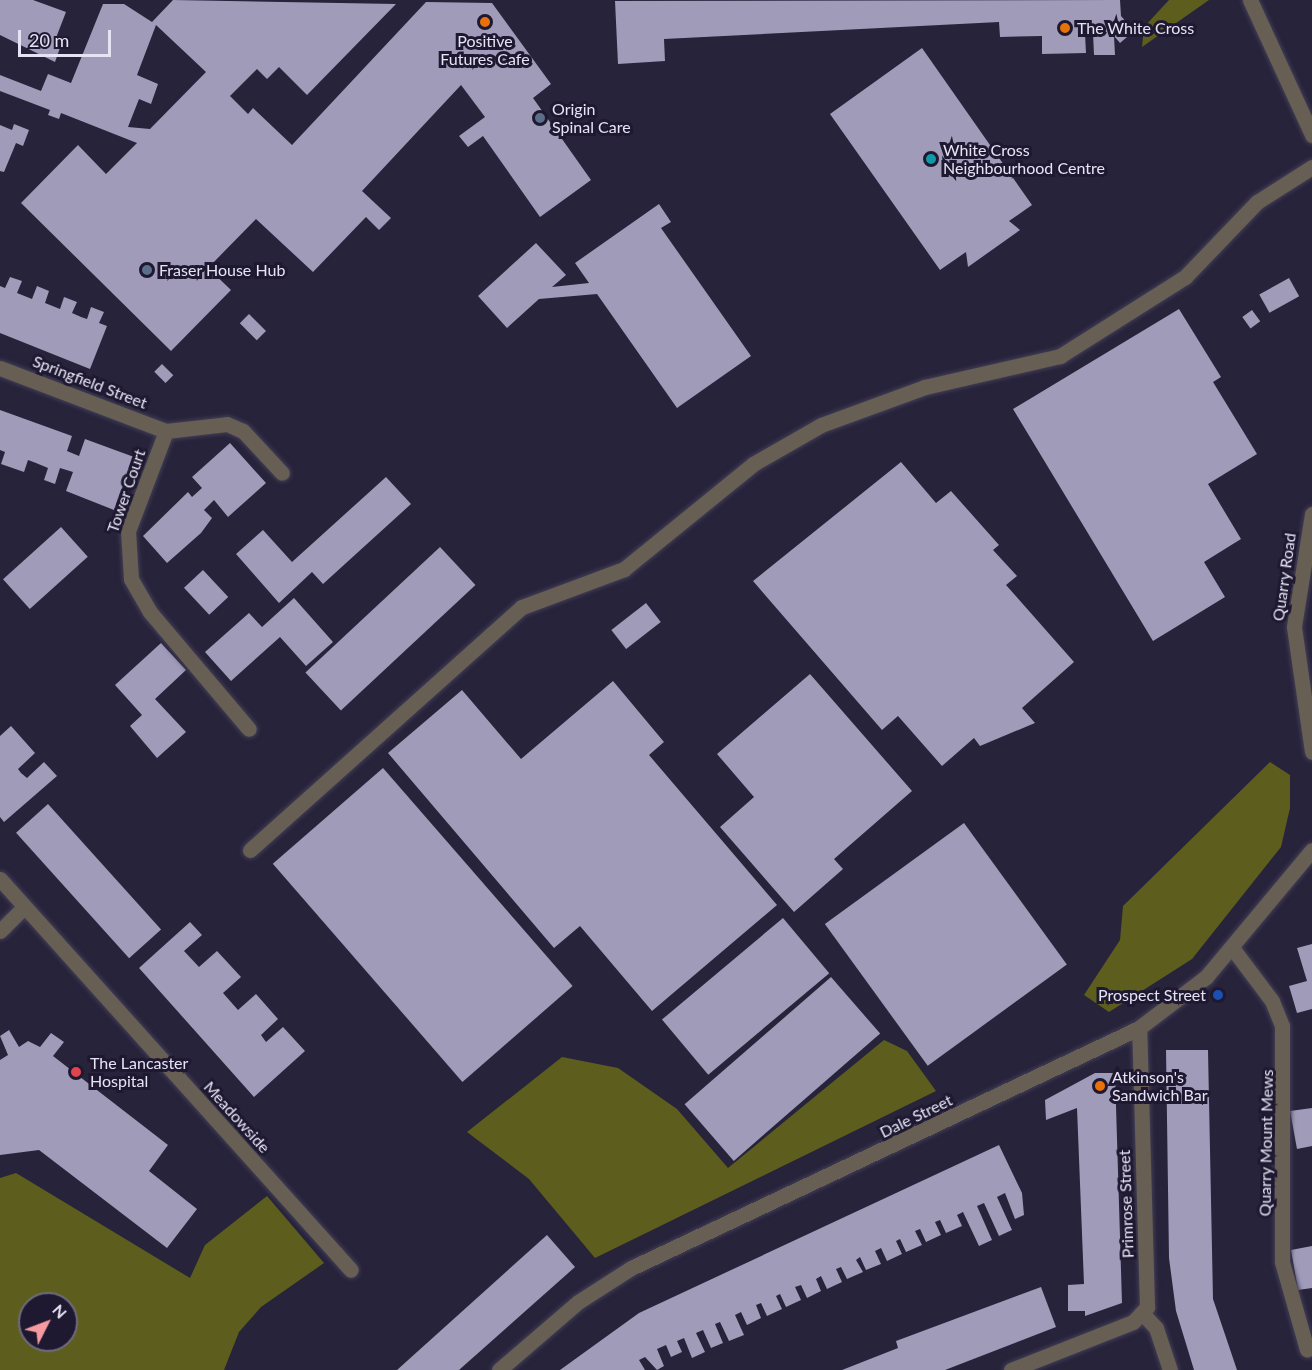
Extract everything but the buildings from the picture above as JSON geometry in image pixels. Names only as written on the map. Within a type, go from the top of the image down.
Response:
[{"type":"street","points":[[1250,0],[1312,135]]},
{"type":"street","points":[[250,850],[522,607],[624,569],[753,464],[820,425],[925,387],[1060,356],[1185,277],[1257,202],[1312,167]]},
{"type":"street","name":"Springfield Street","points":[[0,368],[166,431]]},
{"type":"street","points":[[166,431],[227,424],[243,431],[282,473]]},
{"type":"street","name":"Tower Court","points":[[166,431],[128,531],[131,579],[150,612],[249,729]]},
{"type":"street","name":"Quarry Road","points":[[1312,514],[1294,627],[1312,752]]},
{"type":"street","name":"Dale Street","points":[[499,1370],[578,1302],[631,1268],[1139,1028],[1206,977],[1233,949],[1312,850]]},
{"type":"street","name":"Meadowside","points":[[0,879],[351,1270]]},
{"type":"street","points":[[0,931],[24,907]]},
{"type":"street","name":"Quarry Mount Mews","points":[[1233,949],[1272,1001],[1282,1026],[1282,1262],[1307,1350]]},
{"type":"street","name":"Primrose Street","points":[[1139,1028],[1148,1296],[1143,1314]]},
{"type":"street","points":[[1011,1370],[1143,1314],[1156,1328],[1170,1370]]},
{"type":"shaded area","points":[[1169,0],[1209,0],[1142,47],[1144,27]]},
{"type":"shaded area","points":[[1270,762],[1290,775],[1290,808],[1281,847],[1192,959],[1109,1012],[1084,995],[1120,940],[1123,906]]},
{"type":"shaded area","points":[[884,1040],[907,1051],[936,1091],[595,1258],[529,1179],[467,1132],[562,1057],[618,1068],[677,1109],[728,1168]]},
{"type":"shaded area","points":[[16,1173],[190,1278],[205,1245],[267,1196],[324,1263],[261,1307],[239,1332],[224,1370],[0,1370],[0,1178]]},
{"type":"place","name":"Positive Futures Cafe","points":[[485,22]]},
{"type":"place","name":"The White Cross","points":[[1065,28]]},
{"type":"place","name":"Origin Spinal Care","points":[[540,118]]},
{"type":"place","name":"White Cross Neighbourhood Centre","points":[[931,159]]},
{"type":"place","name":"Fraser House Hub","points":[[147,270]]},
{"type":"place","name":"Prospect Street","points":[[1218,995]]},
{"type":"place","name":"The Lancaster Hospital","points":[[76,1072]]},
{"type":"place","name":"Atkinson's Sandwich Bar","points":[[1100,1086]]}]
